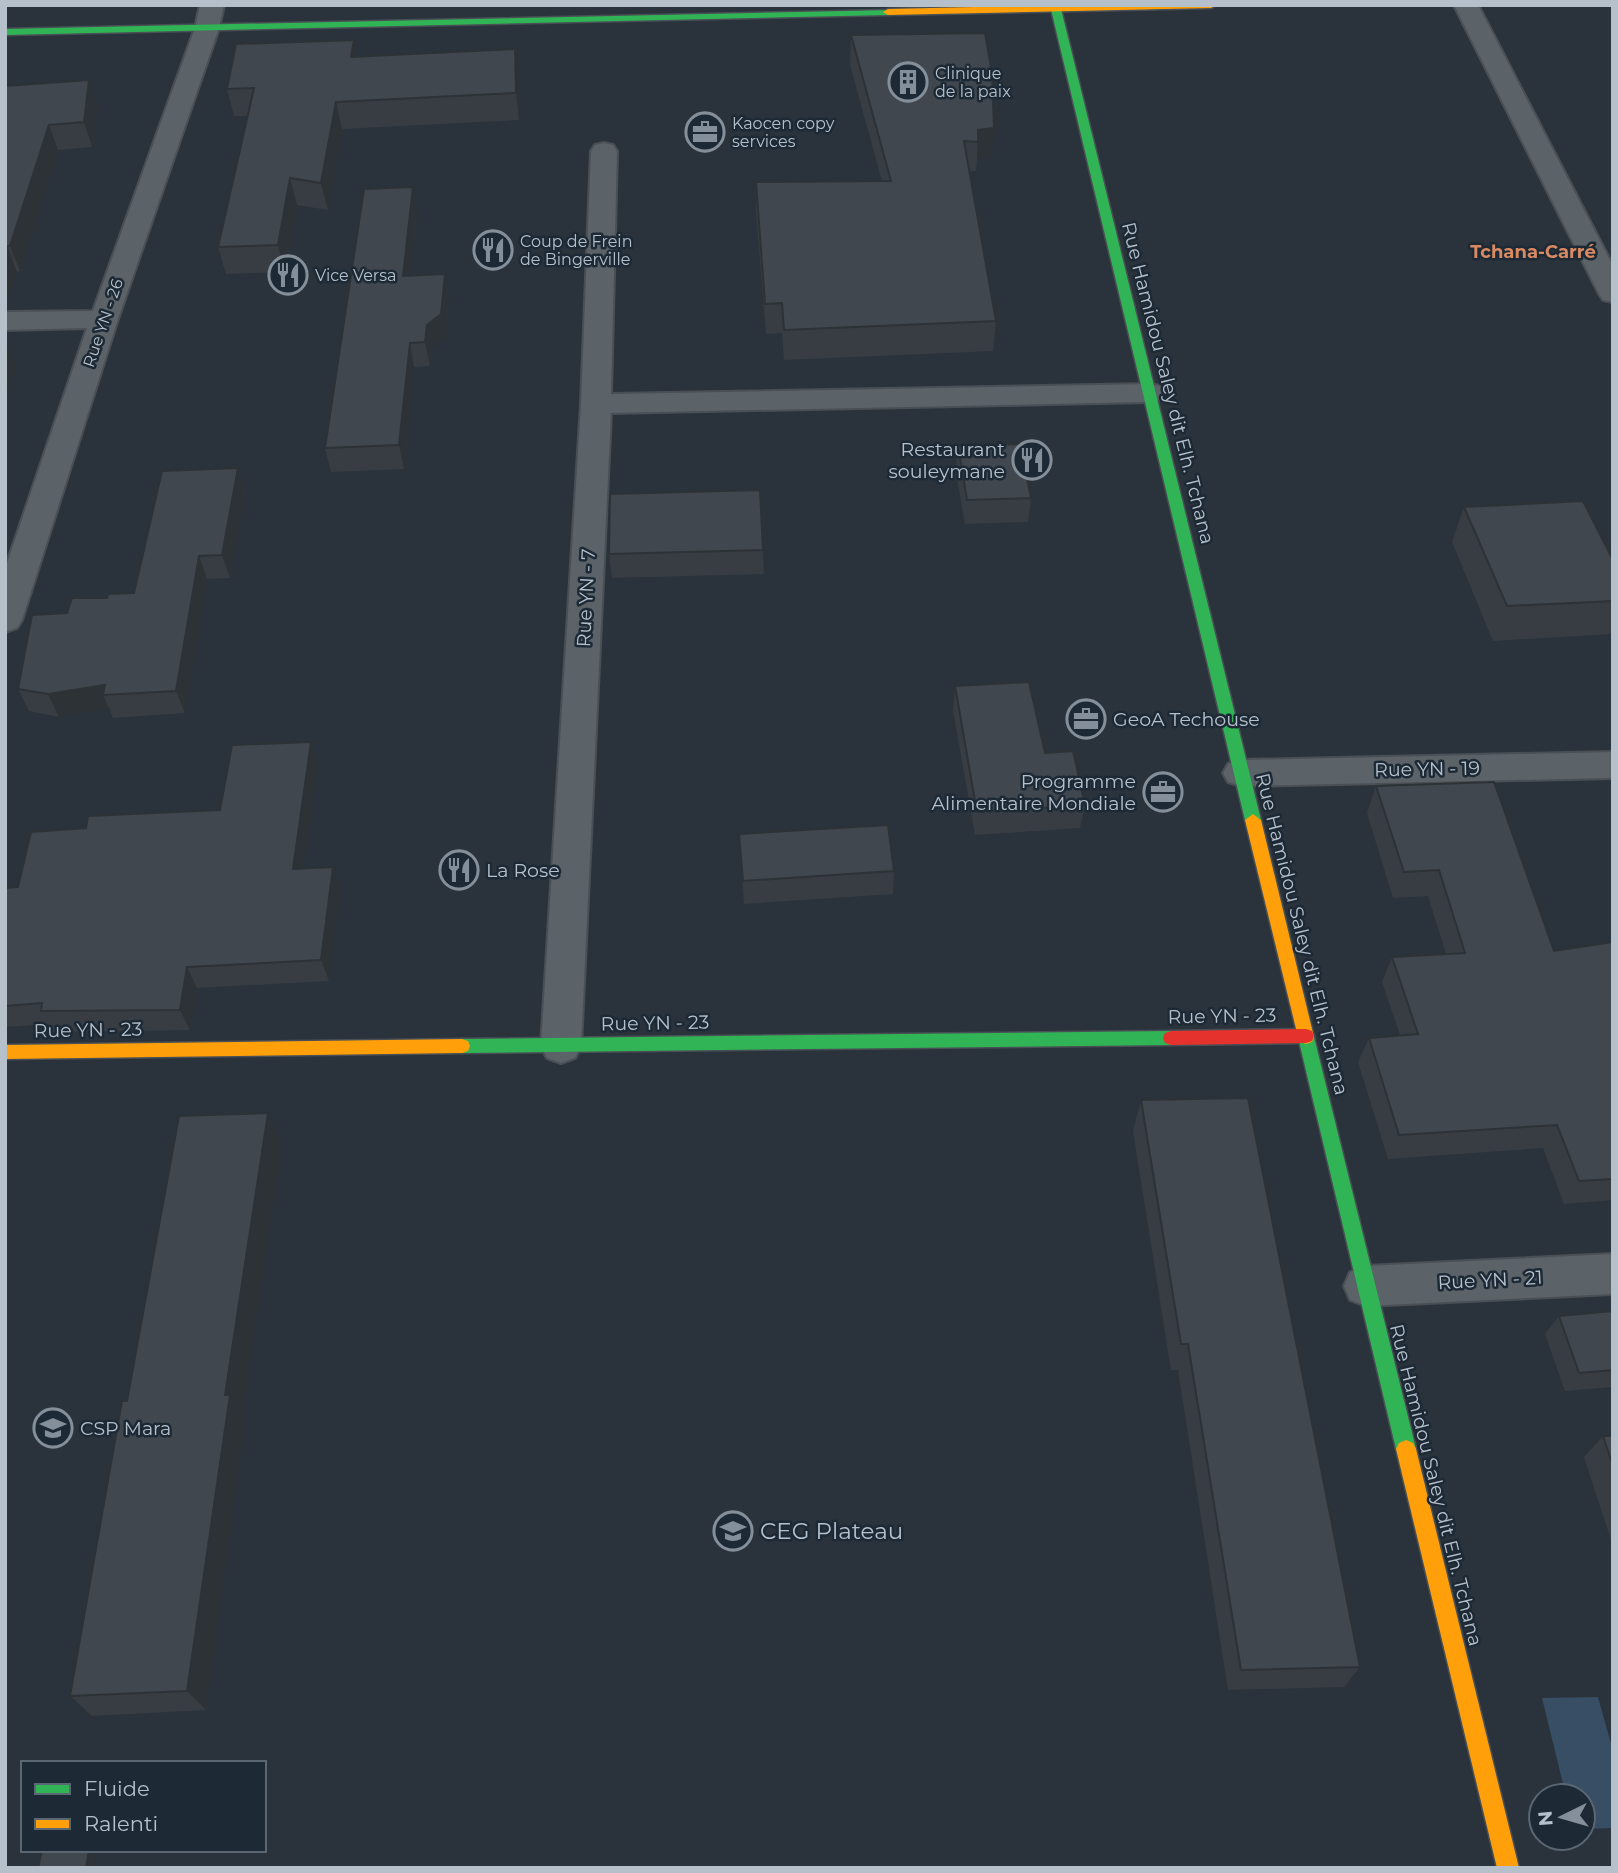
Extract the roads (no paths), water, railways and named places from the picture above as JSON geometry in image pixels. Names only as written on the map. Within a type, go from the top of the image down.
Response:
[{"type":"street","points":[[5,32],[210,16],[1211,5]]},
{"type":"street","points":[[1466,5],[1613,294]]},
{"type":"street","name":"Rue Hamidou Saley dit Elh. Tchana","points":[[1055,8],[1507,1868]]},
{"type":"street","name":"Rue YN - 26","points":[[5,620],[104,319],[210,16]]},
{"type":"street","name":"Rue YN - 7","points":[[561,1046],[596,404],[604,151]]},
{"type":"street","points":[[5,321],[104,319]]},
{"type":"street","points":[[596,404],[1149,393]]},
{"type":"street","name":"Rue YN - 19","points":[[1241,772],[1613,765]]},
{"type":"street","name":"Rue YN - 23","points":[[5,1052],[1306,1037]]},
{"type":"street","name":"Rue YN - 21","points":[[1366,1286],[1613,1273]]},
{"type":"water","points":[[1598,1697],[1613,1751],[1613,1828],[1597,1829],[1597,1782],[1563,1782],[1542,1698]]},
{"type":"place","name":"Clinique de la paix","points":[[908,82]]},
{"type":"place","name":"Kaocen copy services","points":[[705,132]]},
{"type":"place","name":"Coup de Frein de Bingerville","points":[[493,250]]},
{"type":"place","name":"Vice Versa","points":[[288,275]]},
{"type":"place","name":"Restaurant souleymane","points":[[1032,460]]},
{"type":"place","name":"GeoA Techouse","points":[[1086,719]]},
{"type":"place","name":"Programme Alimentaire Mondiale","points":[[1163,792]]},
{"type":"place","name":"La Rose","points":[[459,870]]},
{"type":"place","name":"CSP Mara","points":[[53,1428]]},
{"type":"place","name":"CEG Plateau","points":[[733,1531]]},
{"type":"district","name":"Tchana-Carré","points":[[1533,252]]}]
